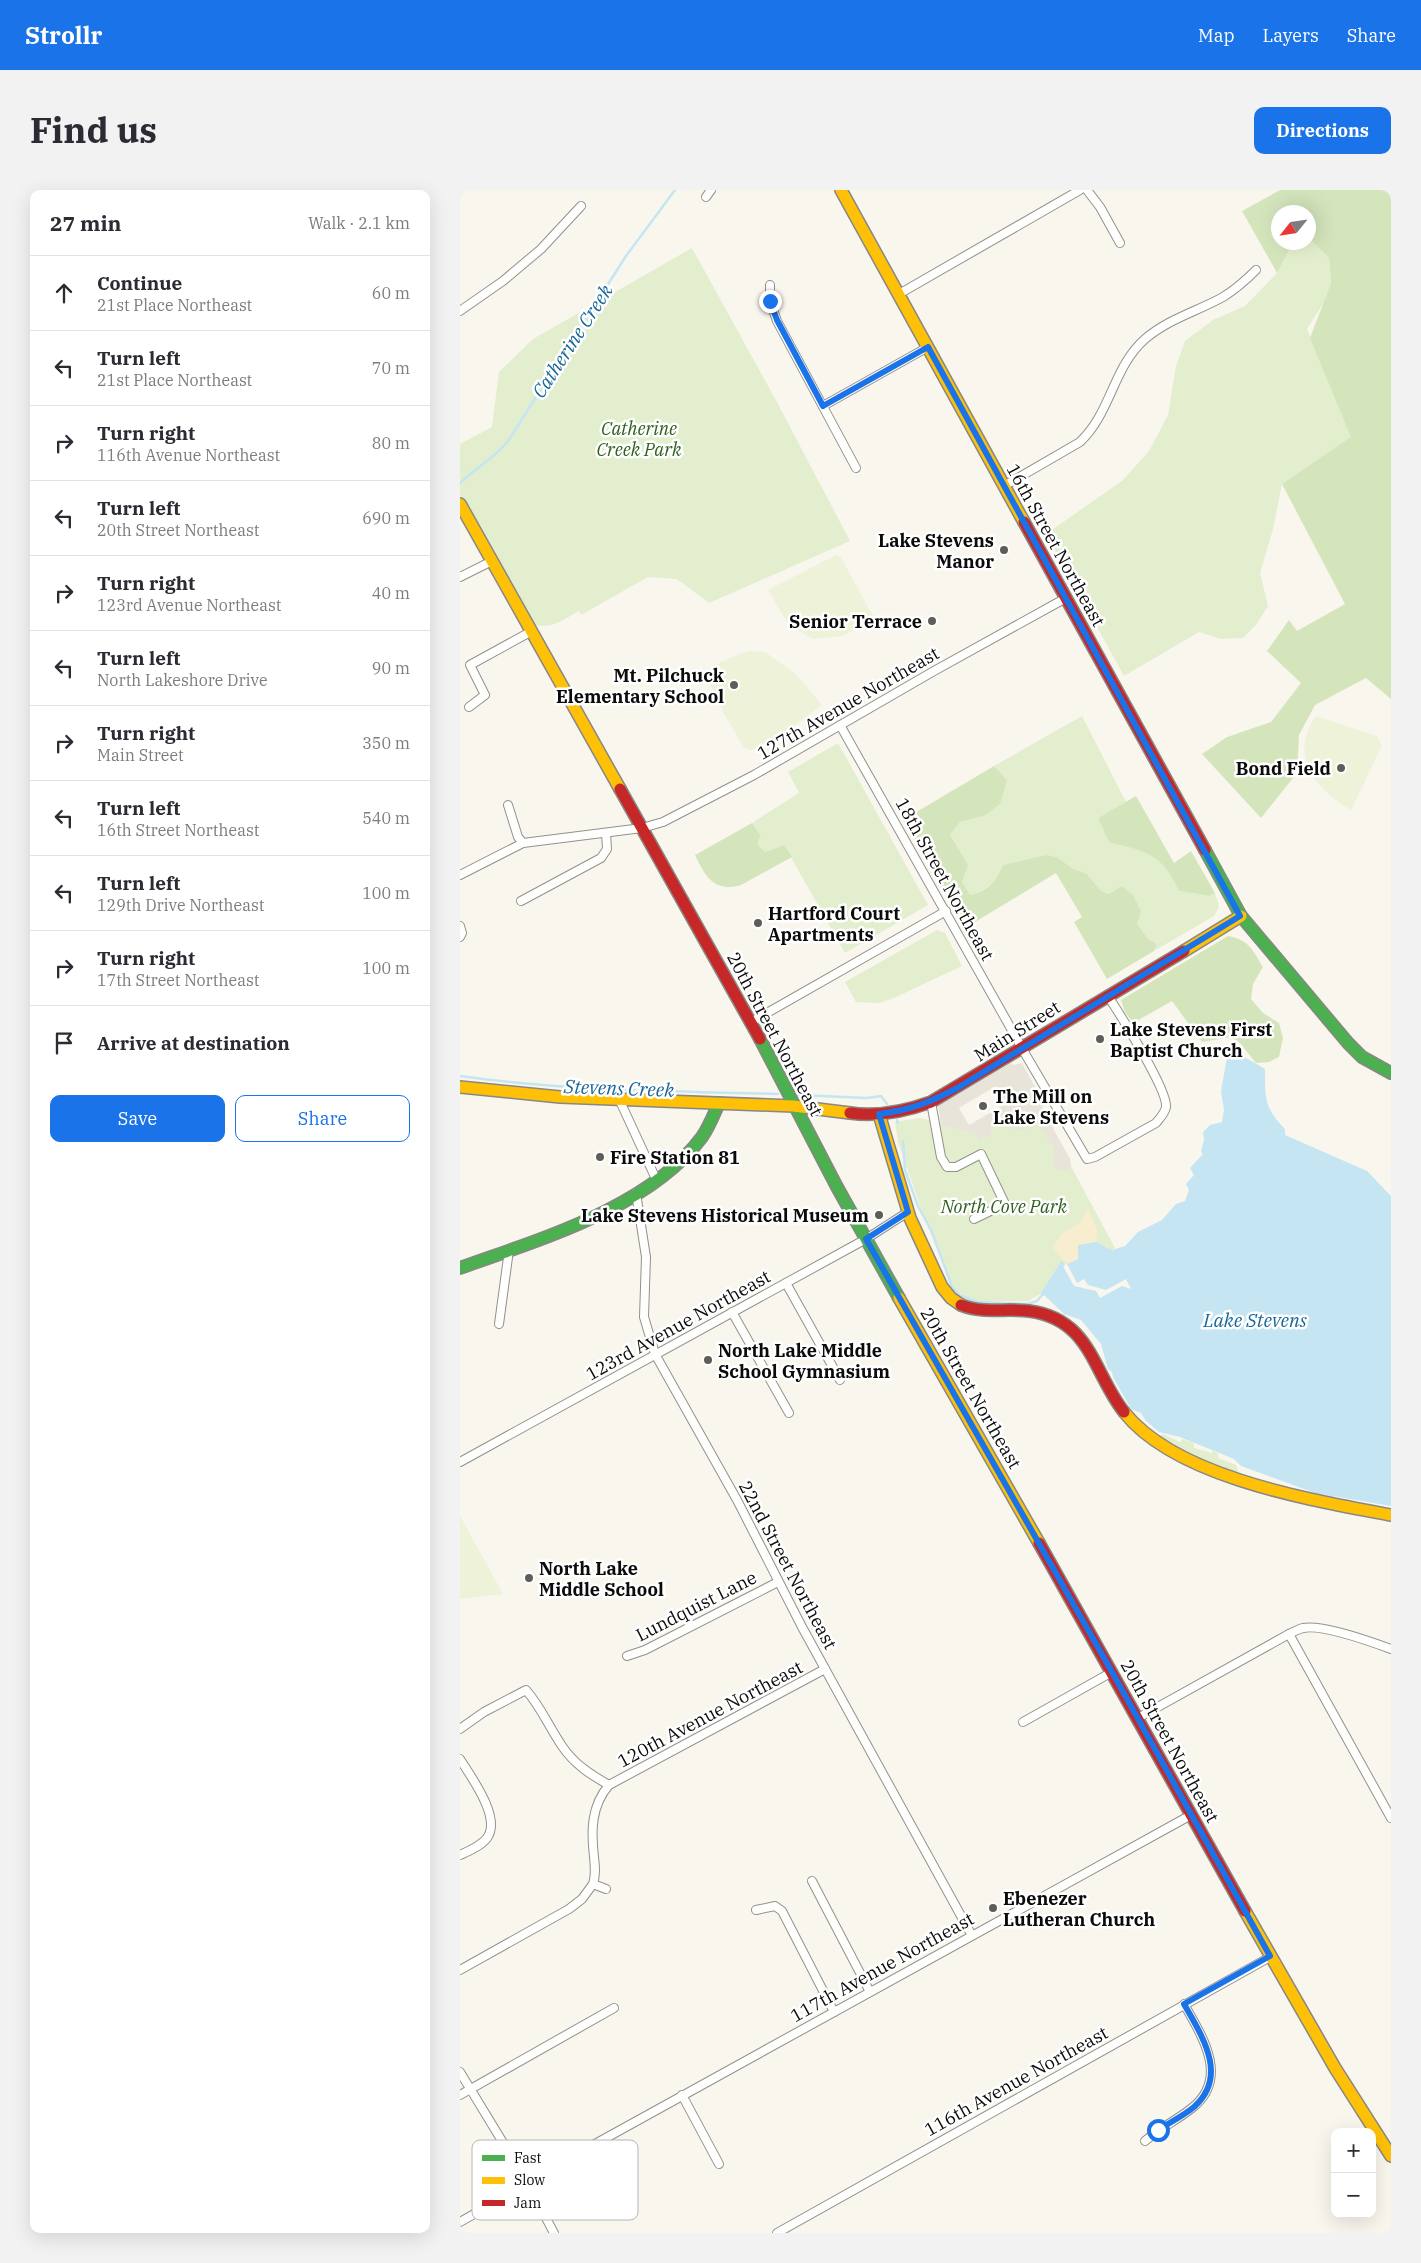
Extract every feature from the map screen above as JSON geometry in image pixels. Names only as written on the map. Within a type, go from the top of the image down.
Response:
[{"type":"street","points":[[706,197],[711,190]]},
{"type":"street","name":"16th Street Northeast","points":[[841,190],[1240,916],[1348,1043],[1362,1057],[1391,1073]]},
{"type":"street","points":[[899,294],[1080,190]]},
{"type":"street","points":[[1086,190],[1100,207],[1120,243]]},
{"type":"street","points":[[460,311],[503,281],[541,249],[581,206]]},
{"type":"street","points":[[1004,486],[1080,442],[1090,433],[1109,399],[1118,374],[1130,354],[1146,338],[1174,320],[1223,296],[1245,281],[1256,270]]},
{"type":"street","points":[[770,285],[770,301],[777,320],[856,468]]},
{"type":"street","points":[[823,406],[928,347]]},
{"type":"street","name":"20th Street Northeast","points":[[460,504],[751,1022],[789,1099],[866,1239],[1138,1718],[1270,1956],[1356,2106],[1391,2156]]},
{"type":"street","points":[[460,577],[492,560]]},
{"type":"street","name":"127th Avenue Northeast","points":[[460,875],[522,843],[642,828],[663,822],[695,807],[1066,598]]},
{"type":"street","points":[[469,707],[485,695],[470,665],[532,631]]},
{"type":"street","name":"18th Street Northeast","points":[[840,725],[1022,1049],[1087,1159],[1095,1157],[1156,1123],[1163,1115],[1166,1106],[1160,1088],[1108,996]]},
{"type":"street","points":[[508,805],[518,837],[522,843]]},
{"type":"street","points":[[521,901],[601,858],[607,849],[606,833]]},
{"type":"street","points":[[751,1022],[946,911]]},
{"type":"street","name":"Main Street","points":[[460,1087],[560,1097],[719,1103],[789,1099],[862,1115],[909,1110],[931,1102],[1022,1049],[1240,916]]},
{"type":"street","points":[[460,926],[462,932],[460,936]]},
{"type":"street","points":[[619,1099],[656,1179]]},
{"type":"street","points":[[931,1102],[941,1157],[947,1167],[956,1167],[981,1154],[1005,1204],[974,1219]]},
{"type":"street","points":[[460,1268],[592,1216],[636,1193],[656,1179],[692,1148],[710,1122],[719,1103]]},
{"type":"street","points":[[879,1114],[908,1212],[944,1290],[954,1300],[964,1306],[976,1309],[1020,1308],[1036,1311],[1063,1323],[1088,1346],[1098,1361],[1117,1402],[1140,1430],[1153,1440],[1205,1466],[1240,1480],[1391,1515]]},
{"type":"street","name":"22nd Street Northeast","points":[[636,1193],[646,1257],[644,1317],[655,1354],[737,1500],[778,1582],[825,1669],[972,1934]]},
{"type":"street","name":"123rd Avenue Northeast","points":[[460,1462],[866,1239],[908,1212]]},
{"type":"street","points":[[499,1324],[509,1250]]},
{"type":"street","points":[[786,1283],[840,1380]]},
{"type":"street","points":[[732,1312],[789,1413]]},
{"type":"street","name":"Lundquist Lane","points":[[627,1656],[646,1650],[778,1582]]},
{"type":"street","points":[[1138,1718],[1303,1628],[1314,1627],[1391,1649]]},
{"type":"street","points":[[1289,1634],[1391,1818]]},
{"type":"street","name":"120th Avenue Northeast","points":[[609,1786],[825,1669]]},
{"type":"street","points":[[1023,1722],[1112,1672]]},
{"type":"street","points":[[460,1728],[484,1712],[526,1690],[535,1700],[562,1747],[586,1772],[609,1786],[600,1796],[594,1812],[592,1835],[595,1870],[593,1884],[582,1899],[569,1909],[460,1970]]},
{"type":"street","points":[[460,1759],[487,1805],[491,1825],[491,1831],[486,1839],[460,1855]]},
{"type":"street","name":"117th Avenue Northeast","points":[[602,2140],[972,1934],[1191,1815]]},
{"type":"street","points":[[812,1881],[870,1992]]},
{"type":"street","points":[[593,1884],[606,1889]]},
{"type":"street","points":[[756,1910],[775,1906],[782,1911],[834,2012]]},
{"type":"street","name":"116th Avenue Northeast","points":[[783,2232],[1270,1956]]},
{"type":"street","points":[[1145,2141],[1193,2107],[1206,2092],[1210,2082],[1210,2055],[1184,2004]]},
{"type":"street","points":[[460,2095],[614,2008]]},
{"type":"street","points":[[460,2072],[501,2140]]},
{"type":"street","points":[[682,2095],[718,2164]]},
{"type":"street","name":"117th Avenue Northeast","points":[[460,2222],[472,2215]]},
{"type":"street","points":[[547,2220],[554,2233]]},
{"type":"green space","points":[[1280,190],[1391,190],[1391,699],[1366,678],[1315,705],[1299,735],[1297,773],[1261,818],[1202,754],[1227,737],[1271,722],[1301,683],[1267,651],[1289,620],[1297,631],[1345,604],[1282,484],[1351,437],[1310,338],[1331,283],[1329,258],[1316,245],[1316,205],[1271,205],[1271,250],[1289,250],[1277,273],[1242,211]]},
{"type":"green space","points":[[1316,245],[1329,258],[1331,283],[1323,304],[1307,329],[1352,437],[1282,484],[1273,529],[1260,573],[1268,606],[1256,625],[1243,638],[1221,639],[1199,632],[1124,676],[1046,534],[1122,481],[1149,451],[1168,415],[1176,366],[1185,341],[1213,320],[1245,306],[1277,273],[1289,250],[1316,250]]},
{"type":"green space","name":"Catherine Creek Park","points":[[692,248],[778,404],[850,541],[709,603],[677,579],[648,577],[581,615],[579,611],[552,625],[533,625],[460,495],[460,444],[492,427],[499,372],[533,339]]},
{"type":"green space","points":[[836,555],[840,556],[875,620],[842,636],[813,639],[789,625],[768,590]]},
{"type":"green space","points":[[748,651],[765,652],[797,675],[822,705],[790,729],[752,750],[744,748],[723,712],[704,672],[723,661]]},
{"type":"green space","points":[[1082,716],[1126,802],[1098,818],[1109,841],[1143,851],[1152,856],[1166,869],[1179,891],[1209,896],[1215,893],[1219,907],[1214,916],[1154,951],[1157,944],[1148,939],[1109,894],[1100,890],[1087,874],[1072,868],[1057,857],[1046,855],[1003,865],[997,876],[986,888],[970,895],[962,882],[957,849],[950,835],[960,822],[984,816],[1007,780],[994,766]]},
{"type":"green space","name":"Bond Field","points":[[1316,716],[1377,736],[1382,746],[1351,810],[1338,802],[1317,782],[1305,758],[1308,731]]},
{"type":"green space","points":[[838,743],[928,905],[845,953],[784,845],[765,852],[757,844],[761,836],[752,823],[799,793],[788,772]]},
{"type":"green space","points":[[994,766],[1007,780],[1000,804],[984,816],[960,822],[950,835],[968,865],[962,882],[970,895],[982,891],[990,885],[1003,865],[1046,855],[1057,857],[1072,868],[1087,874],[1100,890],[1109,894],[1122,886],[1133,895],[1141,911],[1137,924],[1148,939],[1157,944],[1154,951],[1107,979],[1074,922],[1082,917],[1056,873],[965,928],[903,820]]},
{"type":"green space","points":[[1136,796],[1174,863],[1191,851],[1215,893],[1209,896],[1179,891],[1166,869],[1151,856],[1133,848],[1109,842],[1098,818]]},
{"type":"green space","points":[[752,823],[761,836],[757,844],[765,852],[784,845],[792,857],[741,885],[724,887],[717,885],[707,876],[695,855]]},
{"type":"green space","points":[[937,930],[945,933],[962,966],[894,998],[879,1003],[856,1002],[845,982]]},
{"type":"green space","points":[[1228,936],[1241,940],[1249,946],[1263,967],[1253,984],[1251,999],[1263,1013],[1279,1023],[1283,1038],[1279,1057],[1269,1062],[1256,1063],[1240,1043],[1231,1037],[1202,1042],[1172,1001],[1133,1023],[1125,1012],[1121,1000]]},
{"type":"green space","name":"North Cove Park","points":[[1039,1107],[1115,1248],[1112,1250],[1096,1242],[1078,1259],[1065,1265],[1062,1260],[1040,1294],[1028,1301],[970,1301],[951,1285],[923,1214],[898,1142],[895,1122],[919,1118],[977,1130]]},
{"type":"green space","points":[[1163,1434],[1180,1442],[1183,1439],[1194,1443],[1194,1448],[1209,1452],[1210,1454],[1213,1451],[1218,1453],[1218,1458],[1236,1465],[1240,1477],[1156,1438]]},
{"type":"green space","points":[[460,1516],[503,1594],[460,1599]]},
{"type":"sand","points":[[1088,1209],[1097,1230],[1096,1242],[1078,1245],[1078,1259],[1067,1264],[1052,1248],[1063,1233],[1080,1223]]},
{"type":"shaded area","points":[[1011,1063],[1013,1065],[1022,1063],[1040,1096],[1046,1100],[1042,1108],[1070,1159],[1071,1165],[1067,1170],[1059,1171],[1054,1167],[1054,1149],[1038,1124],[1032,1124],[1023,1130],[999,1126],[995,1122],[991,1125],[990,1135],[980,1140],[977,1134],[941,1125],[938,1104],[951,1096],[955,1096]],"holes":[[[996,1086],[1007,1103],[969,1125],[959,1108]]]},
{"type":"water","name":"Lake Stevens","points":[[1228,1052],[1248,1059],[1265,1069],[1267,1102],[1273,1115],[1285,1129],[1285,1135],[1367,1171],[1391,1196],[1391,1506],[1315,1493],[1241,1466],[1234,1459],[1180,1437],[1159,1432],[1146,1421],[1141,1413],[1131,1409],[1112,1372],[1108,1369],[1101,1344],[1081,1320],[1064,1314],[1043,1294],[1040,1294],[1062,1260],[1065,1265],[1078,1259],[1078,1245],[1096,1242],[1112,1250],[1125,1246],[1138,1232],[1162,1220],[1176,1204],[1185,1201],[1189,1190],[1186,1184],[1194,1175],[1190,1168],[1203,1154],[1201,1152],[1204,1139],[1203,1132],[1210,1125],[1222,1122],[1224,1110],[1221,1091]]},
{"type":"pier","points":[[1067,1264],[1077,1283],[1084,1279],[1088,1285],[1106,1290],[1126,1279],[1131,1289],[1122,1286],[1100,1298],[1096,1291],[1074,1286],[1063,1266]]},
{"type":"waterway","name":"Catherine Creek","points":[[460,483],[497,453],[508,441],[626,256],[675,190]]},
{"type":"waterway","name":"Stevens Creek","points":[[460,1076],[540,1085],[778,1094]]},
{"type":"waterway","name":"Stevens Creek","points":[[798,1095],[867,1098],[881,1096],[887,1104]]},
{"type":"waterway","name":"Stevens Creek","points":[[903,1141],[905,1170],[918,1206],[932,1232],[952,1287],[961,1296],[978,1302],[1028,1304],[1037,1301],[1043,1294],[1046,1295]]},
{"type":"traffic: fast","points":[[1205,850],[1241,916],[1348,1043],[1362,1057],[1391,1073]]},
{"type":"traffic: fast","points":[[760,1039],[837,1187],[899,1298]]},
{"type":"traffic: fast","points":[[460,1268],[558,1233],[623,1202],[653,1183],[680,1162],[702,1137],[719,1103]]},
{"type":"traffic: slow","points":[[841,190],[1024,522]]},
{"type":"traffic: slow","points":[[460,504],[620,789]]},
{"type":"traffic: slow","points":[[1184,951],[1241,916]]},
{"type":"traffic: slow","points":[[460,1087],[560,1097],[793,1106],[850,1113]]},
{"type":"traffic: slow","points":[[879,1114],[910,1218],[942,1287],[951,1298],[961,1305]]},
{"type":"traffic: slow","points":[[899,1298],[1039,1543]]},
{"type":"traffic: slow","points":[[1124,1412],[1147,1435],[1177,1454],[1211,1470],[1247,1483],[1286,1493],[1391,1515]]},
{"type":"traffic: slow","points":[[1245,1911],[1335,2068],[1391,2156]]},
{"type":"traffic: jam","points":[[1024,522],[1205,850]]},
{"type":"traffic: jam","points":[[620,789],[760,1039]]},
{"type":"traffic: jam","points":[[850,1113],[871,1114],[891,1112],[931,1102],[1184,951]]},
{"type":"traffic: jam","points":[[961,1305],[986,1310],[1029,1311],[1050,1316],[1066,1325],[1078,1336],[1088,1350],[1124,1412]]},
{"type":"traffic: jam","points":[[1039,1543],[1245,1911]]},
{"type":"place","name":"Lake Stevens Manor","points":[[1004,550]]},
{"type":"place","name":"Senior Terrace","points":[[932,621]]},
{"type":"place","name":"Mt. Pilchuck Elementary School","points":[[734,685]]},
{"type":"place","name":"Bond Field","points":[[1341,768]]},
{"type":"place","name":"Hartford Court Apartments","points":[[758,923]]},
{"type":"place","name":"Lake Stevens First Baptist Church","points":[[1100,1039]]},
{"type":"place","name":"The Mill on Lake Stevens","points":[[983,1106]]},
{"type":"place","name":"Fire Station 81","points":[[600,1157]]},
{"type":"place","name":"Lake Stevens Historical Museum","points":[[879,1215]]},
{"type":"place","name":"North Lake Middle School Gymnasium","points":[[708,1360]]},
{"type":"place","name":"North Lake Middle School","points":[[529,1578]]},
{"type":"place","name":"Ebenezer Lutheran Church","points":[[993,1908]]},
{"type":"route","points":[[770,301],[777,320],[823,406],[928,347],[1148,745],[1240,916],[959,1087],[931,1102],[909,1110],[879,1114],[908,1212],[866,1239],[1112,1672],[1270,1956],[1184,2004],[1210,2055],[1210,2082],[1206,2092],[1193,2107],[1158,2130]]}]
